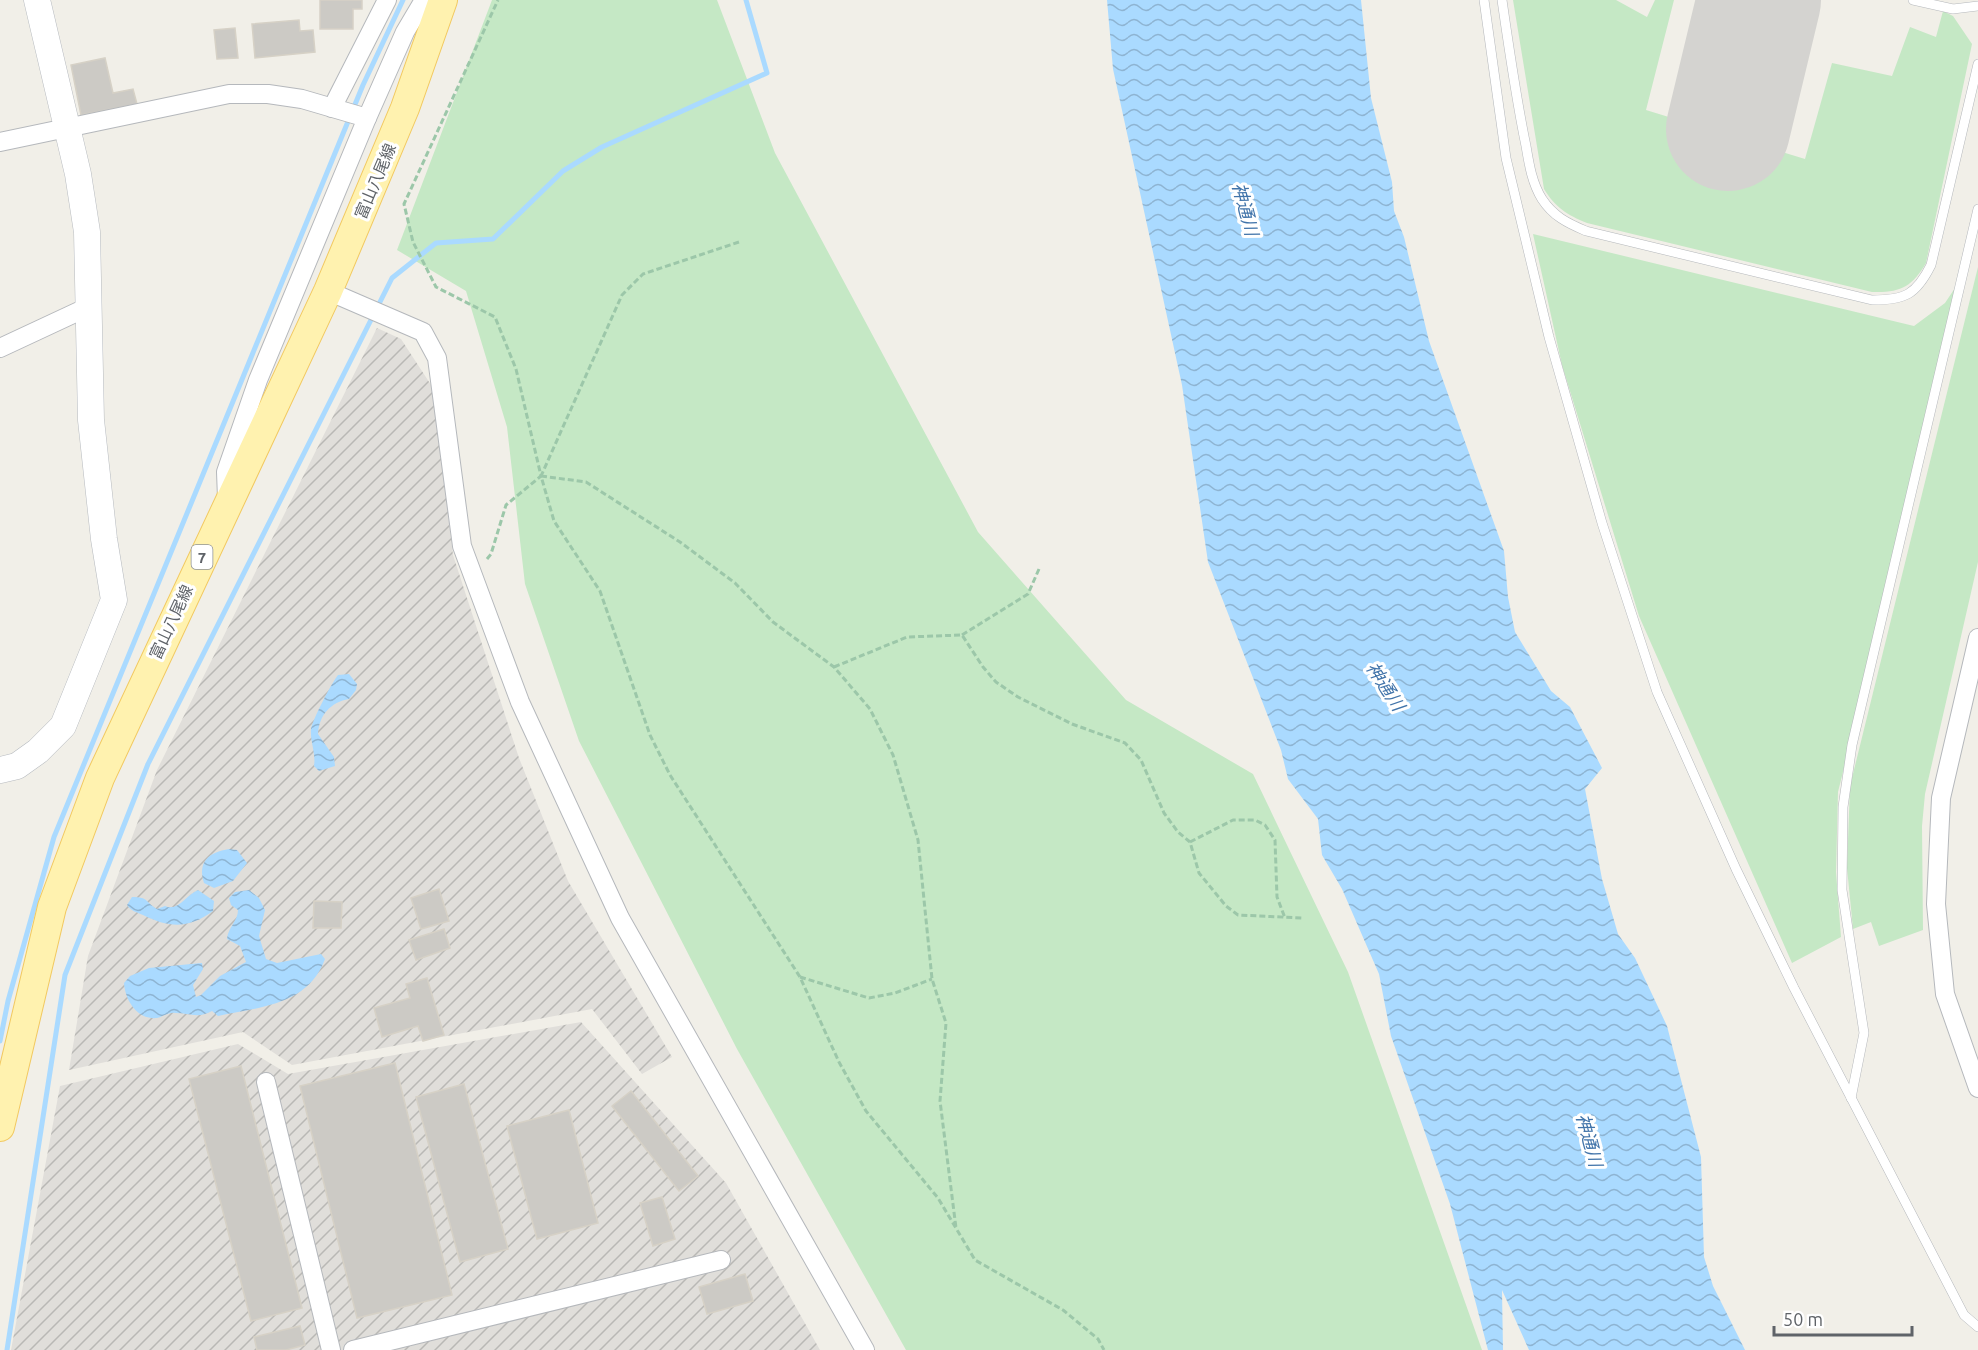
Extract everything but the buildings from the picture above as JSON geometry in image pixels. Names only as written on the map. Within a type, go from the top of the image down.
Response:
[{"type":"main road","name":"富山八尾線","points":[[0,1127],[56,897],[100,778],[328,291],[405,108],[443,0]]},
{"type":"street","points":[[0,770],[17,766],[39,751],[63,726],[114,600],[104,538],[91,420],[87,232],[78,174],[65,127],[37,0]]},
{"type":"street","points":[[227,503],[226,472],[387,0]]},
{"type":"street","points":[[350,113],[424,0]]},
{"type":"street","points":[[0,142],[229,94],[268,94],[350,113]]},
{"type":"street","points":[[328,291],[423,332],[437,358],[462,546],[520,702],[620,918],[865,1350]]},
{"type":"street","points":[[0,348],[90,306]]},
{"type":"street","points":[[1978,638],[1941,798],[1936,904],[1945,994],[1974,1067],[1978,1088]]},
{"type":"street","points":[[266,1082],[332,1350]]},
{"type":"street","points":[[353,1350],[721,1260]]},
{"type":"lane","points":[[1484,0],[1506,158],[1546,326],[1602,523],[1657,692],[1736,870],[1851,1098],[1964,1315],[1978,1328]]},
{"type":"lane","points":[[1502,0],[1520,121],[1533,178],[1541,197],[1553,213],[1586,231],[1872,300],[1905,297],[1921,285],[1931,265],[1978,64]]},
{"type":"lane","points":[[1913,0],[1953,9],[1978,6]]},
{"type":"lane","points":[[1851,1098],[1864,1033],[1842,890],[1843,807],[1852,745],[1978,208]]},
{"type":"path","points":[[498,0],[404,204],[413,242],[436,286],[495,317],[516,369],[554,521],[600,591],[650,735],[670,775],[800,977],[839,1062],[866,1111],[938,1198],[975,1260],[1062,1310],[1098,1339],[1104,1350]]},
{"type":"path","points":[[473,572],[491,554],[506,505],[542,476],[622,295],[643,274],[739,242]]},
{"type":"path","points":[[542,476],[586,482],[680,542],[735,583],[773,622],[834,667],[870,709],[893,755],[918,840],[933,979],[946,1023],[945,1060],[940,1101],[957,1230]]},
{"type":"path","points":[[834,667],[907,638],[962,635],[1028,594],[1040,569]]},
{"type":"path","points":[[962,635],[982,667],[996,682],[1018,697],[1072,724],[1125,743],[1140,760],[1164,813],[1178,832],[1190,842],[1199,873],[1226,906],[1238,915],[1302,918]]},
{"type":"path","points":[[1190,842],[1233,820],[1255,820],[1265,825],[1275,840],[1277,897],[1285,918]]},
{"type":"path","points":[[800,977],[869,998],[895,993],[933,979]]},
{"type":"shaded area","points":[[377,328],[401,339],[433,388],[453,555],[519,758],[568,881],[672,1057],[642,1074],[592,1009],[292,1065],[243,1032],[69,1070],[88,956],[157,770]]},
{"type":"shaded area","points":[[581,1022],[726,1183],[820,1350],[11,1350],[60,1086],[238,1044],[288,1074]]},
{"type":"green space","points":[[492,0],[717,0],[775,153],[978,532],[1126,700],[1253,774],[1348,972],[1482,1350],[906,1350],[737,1049],[579,741],[525,584],[507,427],[466,291],[397,250]]},
{"type":"green space","points":[[1513,0],[1616,0],[1647,17],[1655,0],[1674,0],[1646,110],[1805,159],[1832,63],[1892,76],[1910,27],[1936,37],[1943,11],[1953,16],[1972,44],[1926,263],[1921,271],[1910,283],[1898,290],[1872,292],[1587,223],[1557,206],[1544,189]]},
{"type":"green space","points":[[1533,234],[1914,326],[1945,303],[1967,270],[1838,792],[1836,872],[1841,937],[1792,963],[1639,616],[1562,365]]},
{"type":"green space","points":[[1978,267],[1978,562],[1925,794],[1922,826],[1923,930],[1879,946],[1871,922],[1853,929],[1847,868],[1850,786]]},
{"type":"water","name":"神通川","points":[[1107,0],[1361,0],[1371,98],[1392,182],[1394,211],[1404,237],[1429,341],[1504,551],[1508,597],[1515,632],[1551,691],[1570,707],[1602,768],[1585,789],[1602,879],[1618,934],[1635,958],[1667,1026],[1701,1157],[1704,1257],[1713,1286],[1745,1350],[1529,1350],[1502,1290],[1503,1350],[1488,1350],[1450,1204],[1391,1036],[1379,974],[1342,889],[1322,855],[1318,819],[1288,779],[1281,750],[1208,562],[1182,385],[1113,69]]},
{"type":"water","points":[[349,674],[357,684],[356,690],[349,699],[327,710],[319,727],[318,734],[334,757],[335,766],[319,771],[314,766],[312,725],[338,675]]},
{"type":"water","points":[[222,850],[237,850],[247,863],[233,881],[214,888],[204,883],[202,869],[206,859]]},
{"type":"water","points":[[198,890],[214,901],[213,911],[187,924],[170,924],[152,919],[130,909],[127,905],[132,897],[137,897],[144,899],[157,909],[165,906],[174,907]]},
{"type":"water","points":[[249,890],[259,898],[265,910],[259,936],[266,959],[277,963],[321,954],[325,959],[317,975],[307,986],[280,1002],[218,1016],[212,1011],[202,1015],[172,1013],[150,1018],[133,1008],[124,983],[130,976],[149,968],[202,963],[203,969],[193,985],[196,997],[220,976],[246,962],[240,946],[227,939],[238,910],[231,905],[229,898],[235,892]]},
{"type":"waterway","points":[[0,1041],[8,1001],[54,837],[363,85],[403,0]]},
{"type":"waterway","points":[[7,1350],[65,975],[148,764],[392,278],[436,243],[493,239],[563,171],[602,147],[767,73],[746,0]]},
{"type":"runway","points":[[1728,129],[1759,0]]}]
